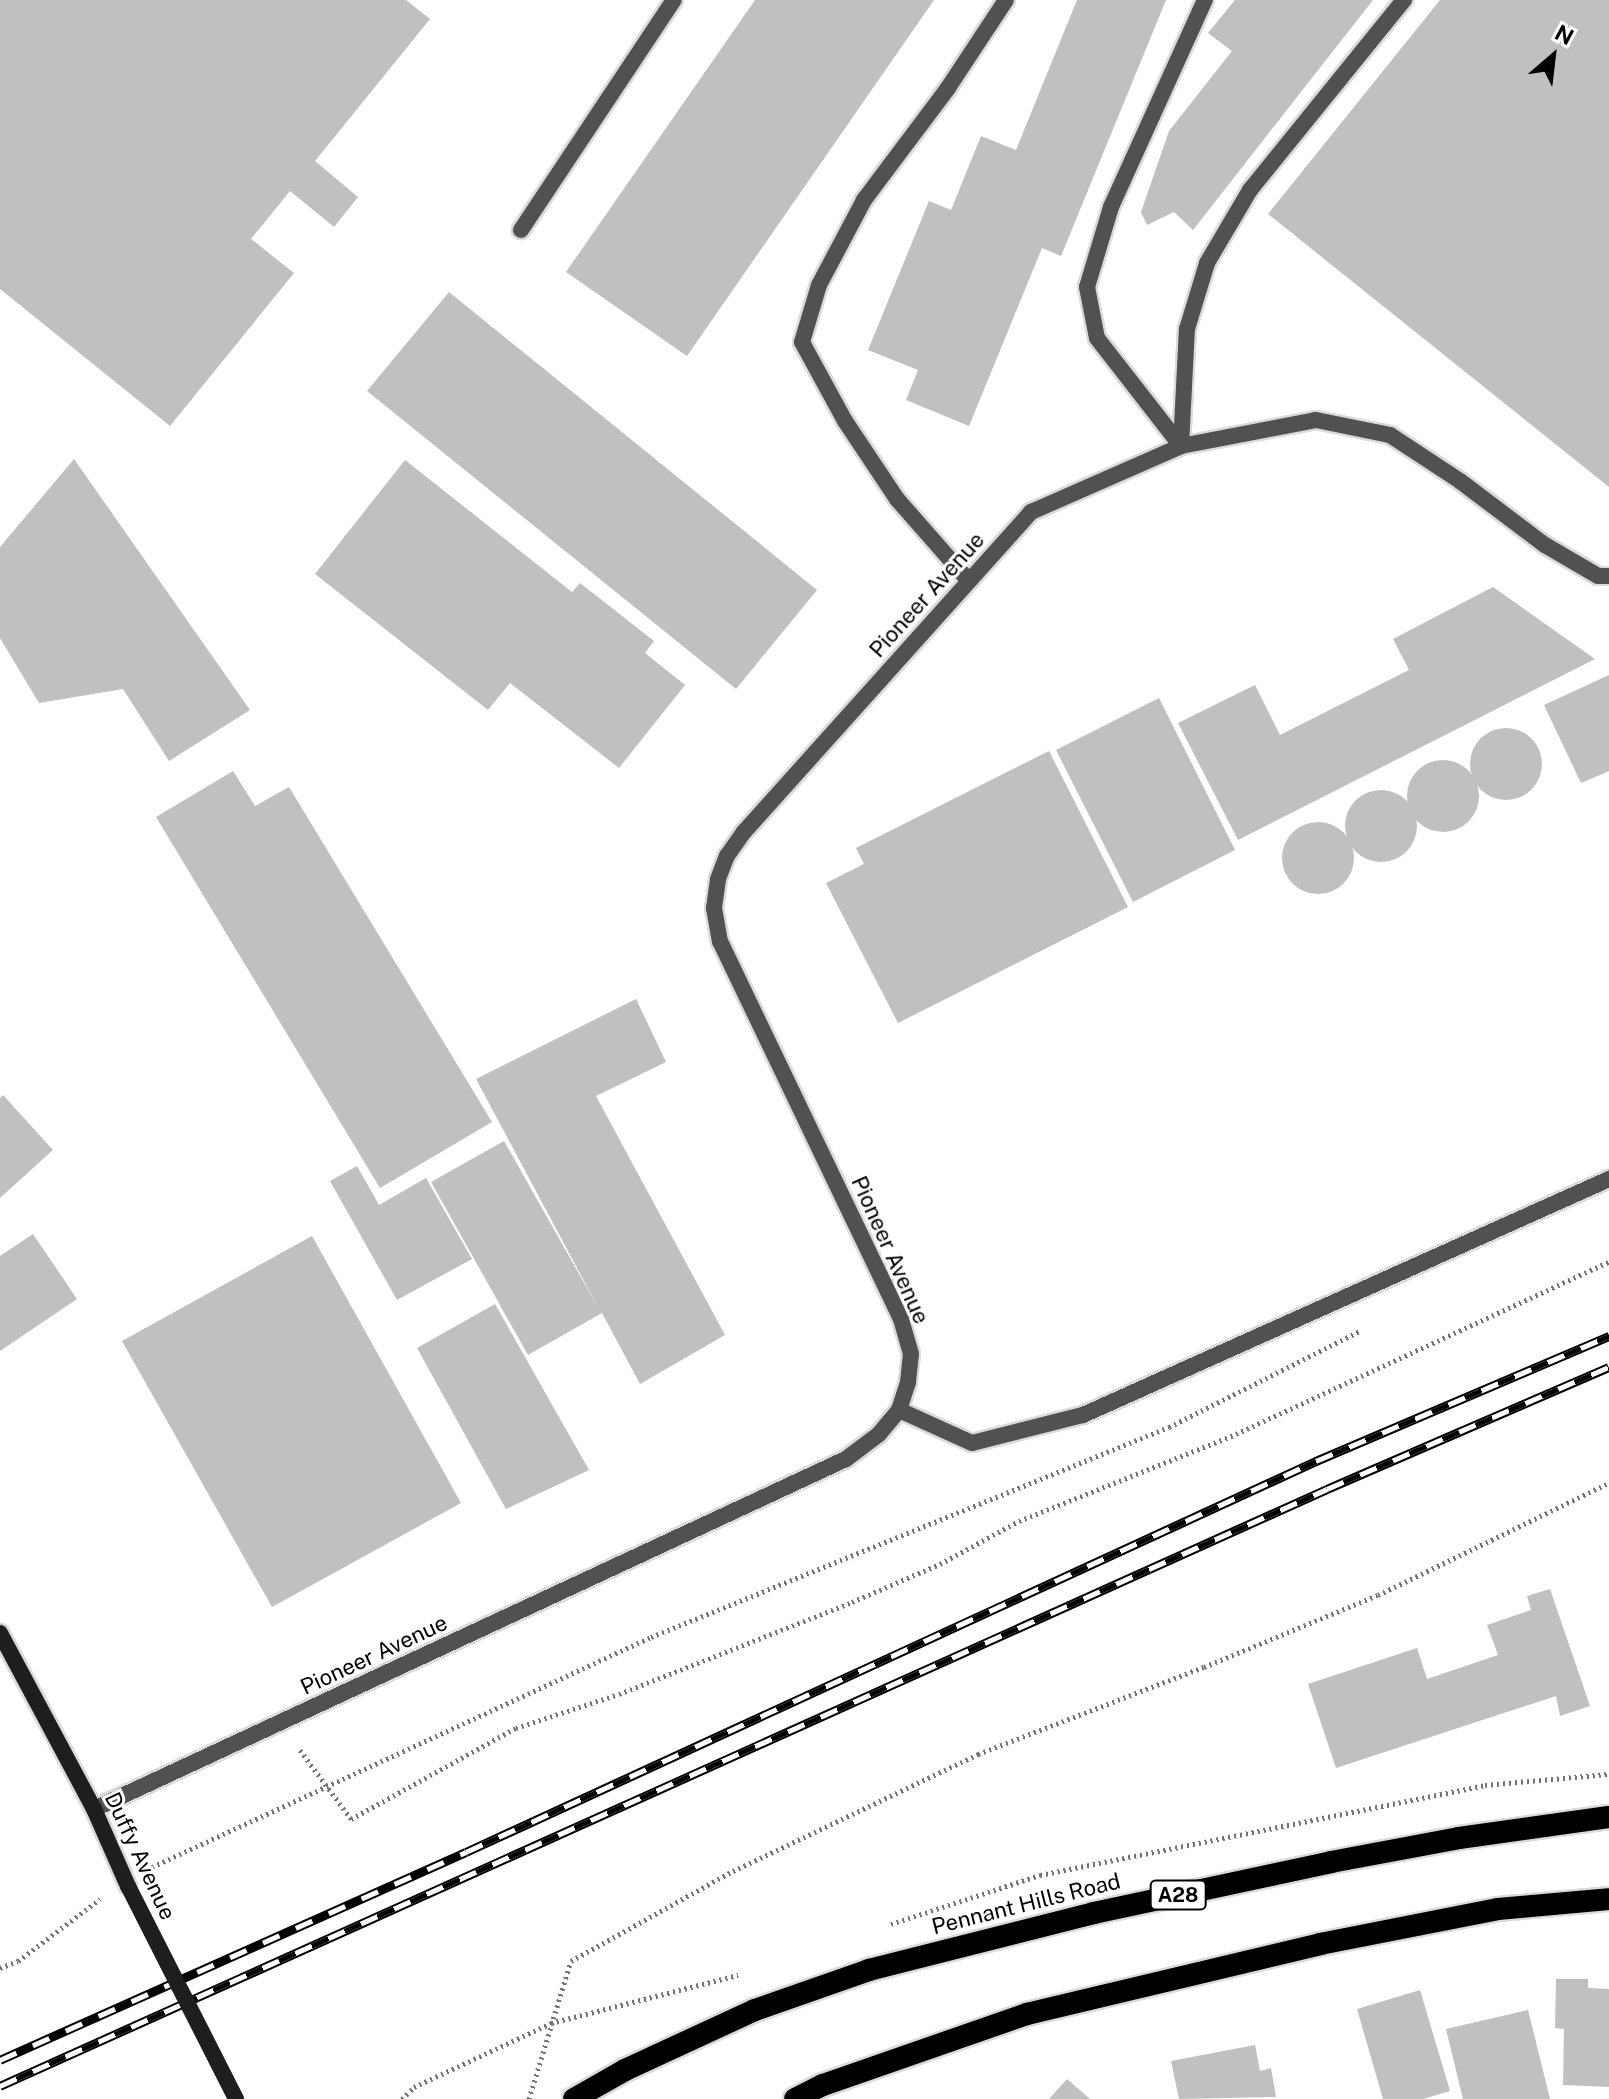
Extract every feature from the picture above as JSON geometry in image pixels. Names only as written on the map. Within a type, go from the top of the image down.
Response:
[{"type":"highway","name":"Pennant Hills Road","points":[[574,2099],[625,2070],[755,2010],[869,1970],[1094,1913],[1331,1862],[1459,1838],[1609,1817]]},
{"type":"highway","points":[[795,2099],[823,2085],[1042,2011],[1350,1938],[1498,1909],[1609,1899]]},
{"type":"main road","name":"Duffy Avenue","points":[[0,1633],[94,1809],[127,1883],[236,2099]]},
{"type":"street","points":[[521,230],[674,0]]},
{"type":"street","points":[[969,581],[897,499],[845,421],[802,342],[819,285],[864,200],[948,88],[1006,0]]},
{"type":"street","points":[[1181,446],[1097,338],[1087,287],[1111,207],[1205,0]]},
{"type":"street","points":[[1181,446],[1187,329],[1207,263],[1250,190],[1404,0]]},
{"type":"street","name":"Pioneer Avenue","points":[[94,1809],[846,1459],[879,1434],[899,1410],[908,1382],[911,1354],[901,1319],[720,942],[714,908],[718,879],[727,856],[744,832],[1031,512],[1181,446],[1316,420],[1390,435],[1460,481],[1545,545],[1598,576],[1609,576]]},
{"type":"street","points":[[899,1410],[972,1443],[1083,1415],[1609,1179]]},
{"type":"path","points":[[281,1723],[351,1819],[516,1728],[619,1694],[940,1564],[1019,1521],[1236,1434],[1609,1262]]},
{"type":"path","points":[[0,1968],[18,1961],[127,1883],[327,1787],[651,1637],[1169,1427],[1368,1327]]},
{"type":"path","points":[[529,2099],[571,1961],[733,1871],[978,1754],[1204,1667],[1378,1595],[1609,1483]]},
{"type":"building","points":[[0,0],[406,0],[430,19],[315,161],[358,197],[334,227],[290,191],[251,239],[294,273],[170,426],[0,289]]},
{"type":"building","points":[[755,0],[934,0],[687,356],[566,272]]},
{"type":"building","points":[[1077,0],[1166,0],[1061,256],[1042,248],[969,426],[906,400],[918,370],[868,350],[929,201],[951,210],[981,136],[1016,150]]},
{"type":"building","points":[[1235,0],[1373,0],[1193,230],[1174,212],[1147,225],[1141,212],[1169,131],[1232,51],[1208,33]]},
{"type":"building","points":[[1440,0],[1609,0],[1609,487],[1268,214]]},
{"type":"building","points":[[449,292],[817,590],[736,689],[367,391]]},
{"type":"building","points":[[74,459],[250,710],[169,761],[123,689],[39,703],[0,638],[0,547]]},
{"type":"building","points":[[405,460],[572,592],[580,583],[654,641],[645,653],[685,685],[619,768],[510,683],[488,710],[315,574]]},
{"type":"building","points":[[1493,587],[1595,659],[1238,840],[1178,723],[1255,685],[1280,735],[1409,670],[1393,639]]},
{"type":"building","points":[[1609,675],[1609,771],[1581,783],[1544,705]]},
{"type":"building","points":[[1159,698],[1235,850],[1133,902],[1056,750]]},
{"type":"building","points":[[1506,728],[1526,734],[1536,744],[1542,764],[1536,784],[1526,794],[1506,800],[1486,794],[1476,784],[1470,764],[1476,744],[1486,734]]},
{"type":"building","points":[[1049,751],[1128,907],[898,1023],[826,883],[864,864],[856,848]]},
{"type":"building","points":[[1443,760],[1463,766],[1473,776],[1479,796],[1473,816],[1463,826],[1443,832],[1423,826],[1413,816],[1407,796],[1413,776],[1423,766]]},
{"type":"building","points":[[233,771],[255,806],[289,787],[492,1122],[380,1188],[156,817]]},
{"type":"building","points":[[1381,790],[1401,796],[1411,806],[1417,826],[1411,846],[1401,856],[1381,862],[1361,856],[1351,846],[1345,826],[1351,806],[1361,796]]},
{"type":"building","points":[[1318,822],[1338,828],[1348,838],[1354,858],[1348,878],[1338,888],[1318,894],[1298,888],[1288,878],[1282,858],[1288,838],[1298,828]]},
{"type":"building","points":[[636,999],[666,1062],[596,1096],[725,1335],[640,1384],[602,1313],[528,1355],[431,1182],[504,1141],[600,1311],[476,1079]]},
{"type":"building","points":[[3,1095],[53,1150],[0,1198],[0,1098]]},
{"type":"building","points":[[357,1166],[379,1205],[426,1178],[472,1259],[397,1300],[330,1181]]},
{"type":"building","points":[[33,1234],[77,1299],[0,1351],[0,1256]]},
{"type":"building","points":[[312,1236],[461,1503],[272,1607],[122,1341]]},
{"type":"building","points":[[495,1304],[589,1470],[506,1509],[417,1348]]},
{"type":"building","points":[[1550,1589],[1590,1706],[1560,1716],[1556,1696],[1336,1768],[1308,1684],[1417,1648],[1427,1679],[1498,1655],[1487,1625],[1531,1610],[1527,1596]]},
{"type":"building","points":[[1556,1979],[1588,1979],[1588,1988],[1609,1989],[1609,2087],[1563,2085],[1564,2029],[1555,2028]]},
{"type":"building","points":[[1420,1990],[1450,2091],[1423,2099],[1383,2099],[1357,2009]]},
{"type":"building","points":[[1528,2010],[1550,2099],[1463,2099],[1446,2029]]},
{"type":"building","points":[[1255,2045],[1260,2071],[1271,2068],[1276,2097],[1179,2099],[1171,2061]]},
{"type":"building","points":[[1067,2079],[1090,2099],[1049,2099]]},
{"type":"railway","points":[[0,2060],[466,1852],[1316,1461],[1609,1336]]},
{"type":"railway","points":[[0,2086],[1327,1489],[1609,1367]]}]
